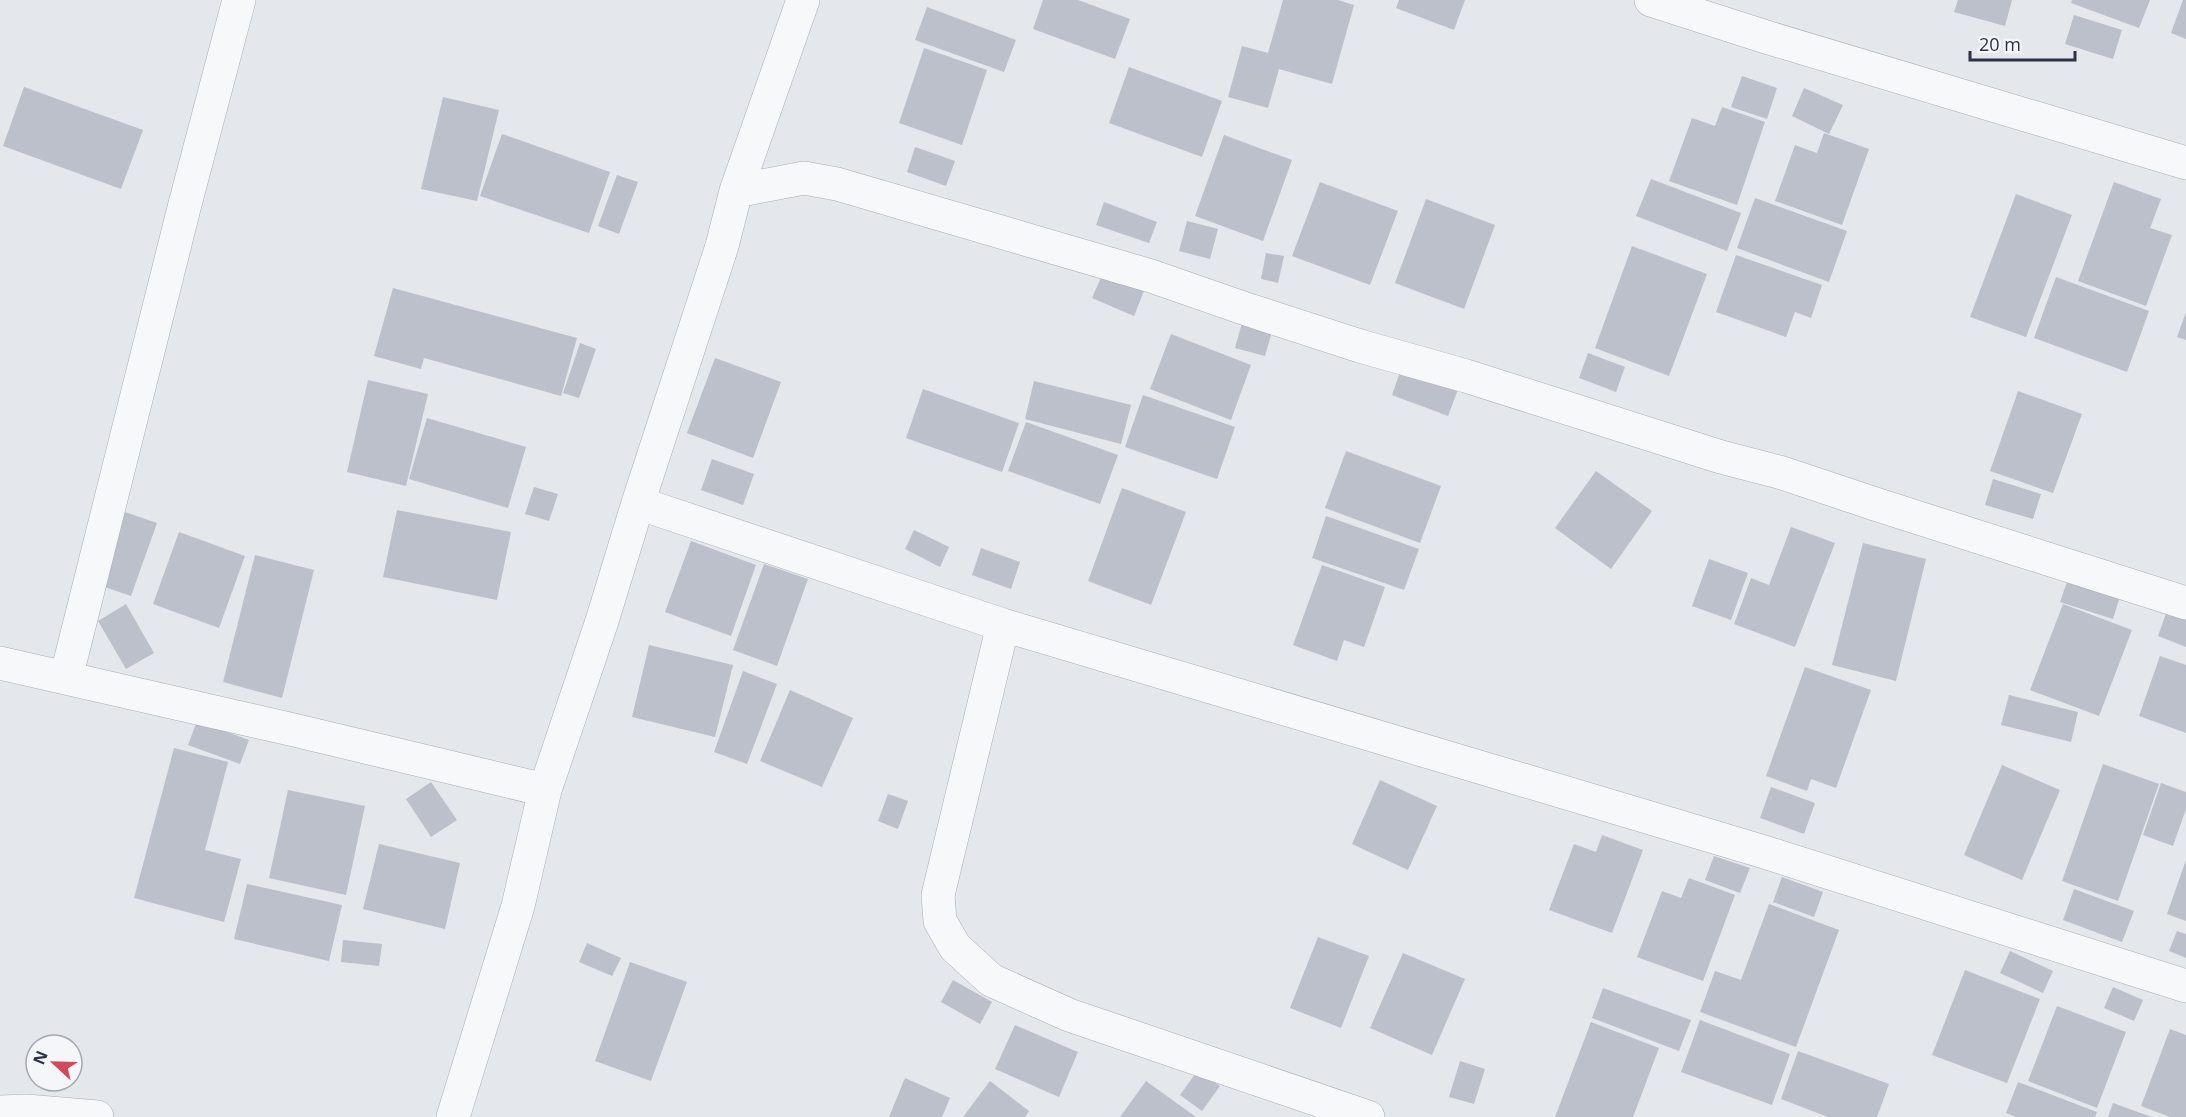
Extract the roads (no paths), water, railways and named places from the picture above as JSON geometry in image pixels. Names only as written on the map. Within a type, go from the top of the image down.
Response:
[{"type":"street","points":[[66,678],[184,208],[239,0]]},
{"type":"street","points":[[453,1117],[518,906],[545,790],[602,621],[722,246],[736,191],[803,0]]},
{"type":"street","points":[[1651,0],[1766,37],[2186,163]]},
{"type":"street","points":[[736,191],[804,178],[837,184],[1151,276],[1350,343],[1477,379],[1721,457],[1779,472],[2186,603]]},
{"type":"street","points":[[638,503],[1003,625],[1761,851],[2186,986]]},
{"type":"street","points":[[1003,625],[938,895],[940,921],[955,947],[992,980],[1069,1015],[1368,1117]]},
{"type":"street","points":[[0,663],[545,790]]},
{"type":"street","points":[[0,1112],[26,1111],[97,1117]]}]
